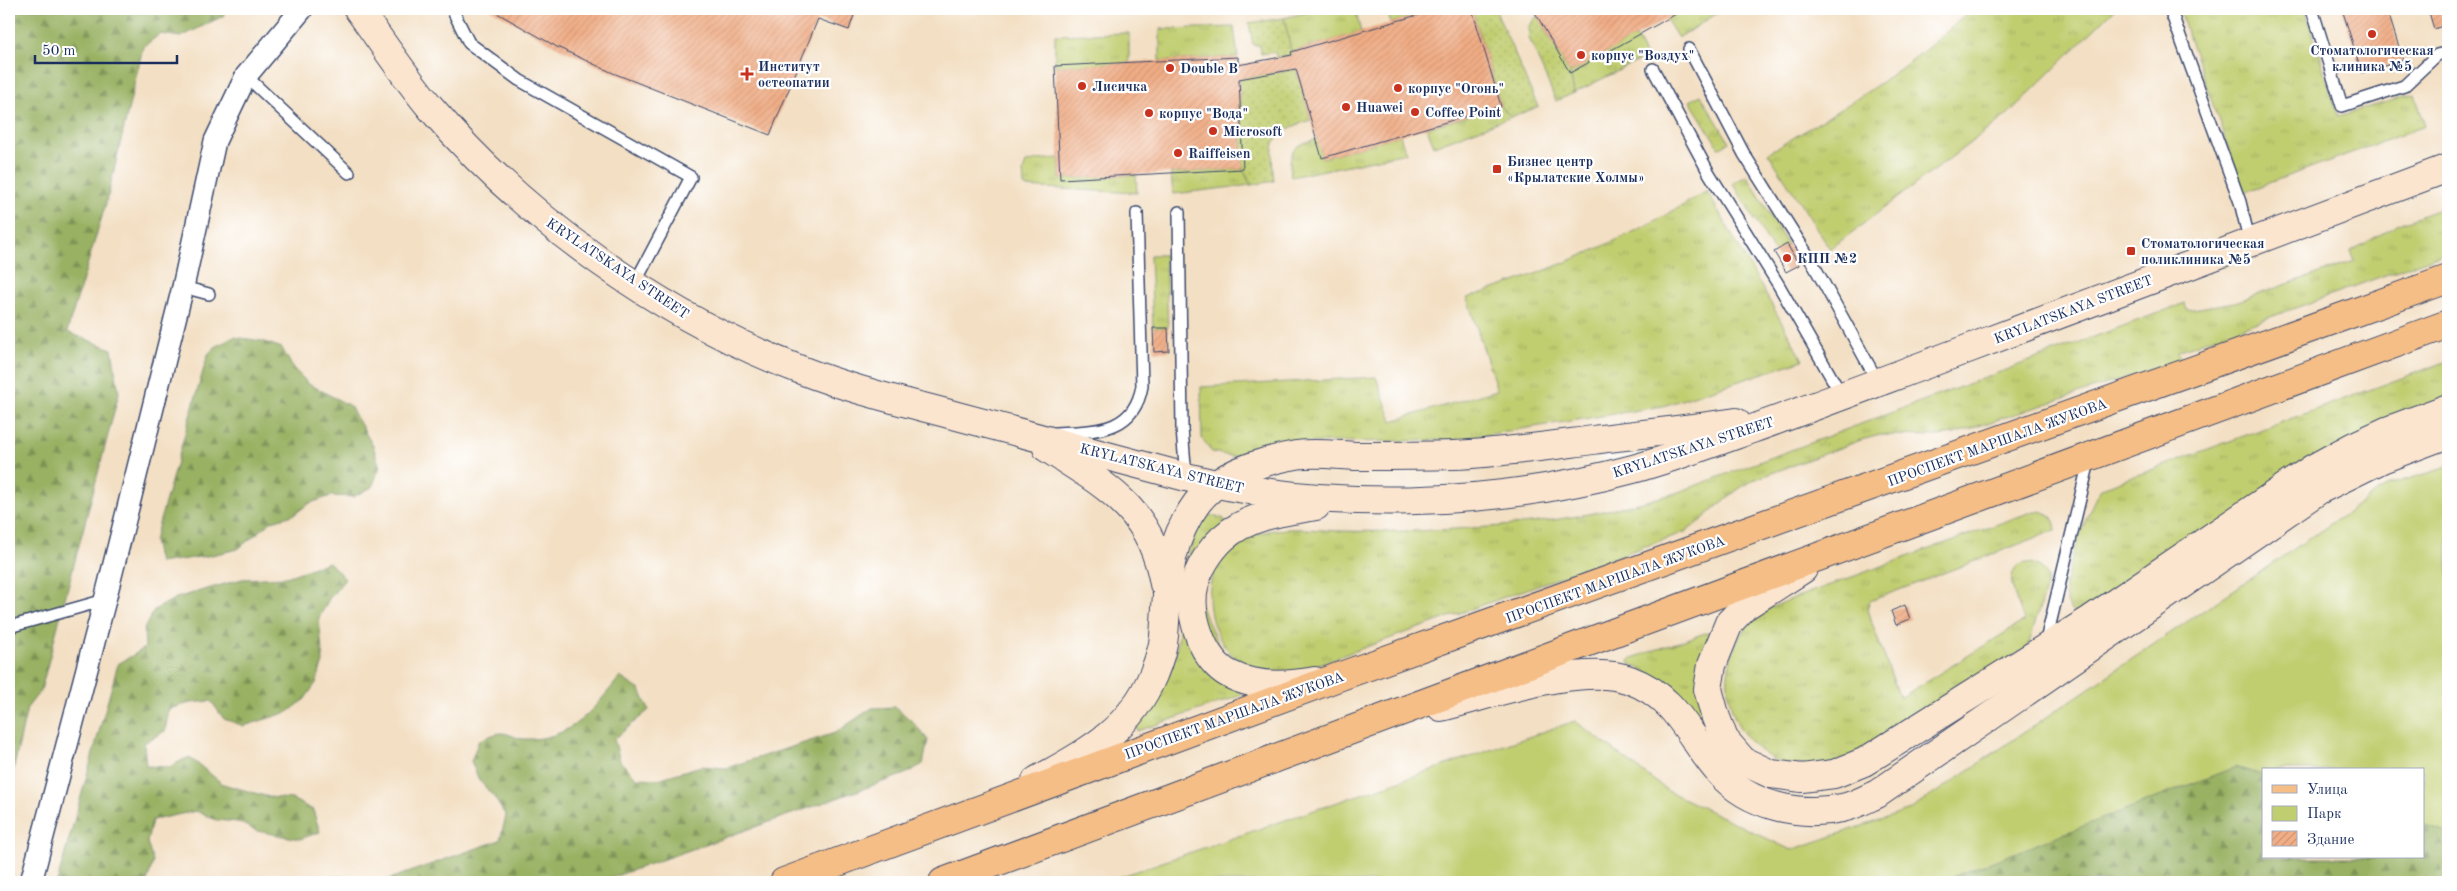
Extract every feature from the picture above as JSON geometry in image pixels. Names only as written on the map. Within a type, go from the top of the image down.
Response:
[{"type":"main road","name":"KRYLATSKAYA STREET","points":[[358,9],[430,107],[509,191],[558,231],[635,283],[686,316],[741,344],[801,370],[857,389],[1217,485],[1351,500],[1426,499],[1488,494],[1580,481],[1661,460],[1842,396],[2448,168]]},
{"type":"main road","name":"ПРОСПЕКТ МАРШАЛА ЖУКОВА","points":[[784,882],[1341,676],[1941,463],[2448,279]]},
{"type":"main road","points":[[943,882],[1372,724],[1846,544],[2448,324]]},
{"type":"main road","points":[[1846,544],[1744,606],[1729,623],[1712,665],[1708,689],[1724,739],[1743,761],[1771,774],[1802,778],[1834,774],[1864,762],[2044,649],[2312,469],[2352,447],[2389,430],[2448,408]]},
{"type":"main road","points":[[1000,801],[1093,748],[1115,732],[1134,712],[1148,688],[1158,663],[1164,639],[1169,566],[1187,518],[1198,501],[1217,485],[1251,467],[1300,454],[1456,455],[1538,447],[1671,431],[1801,411]]},
{"type":"main road","points":[[1027,434],[1111,489],[1128,505],[1155,549],[1161,566],[1166,595]]},
{"type":"main road","points":[[1372,724],[1565,676],[1607,675],[1630,680],[1654,693],[1674,709],[1720,774],[1755,800],[1786,808],[1812,811],[1843,808],[1877,794],[2320,490],[2382,459],[2448,434]]},
{"type":"main road","points":[[1341,676],[1298,684],[1265,685],[1245,682],[1228,674],[1213,662],[1203,643],[1194,609],[1194,586],[1211,552],[1223,538],[1237,528],[1286,510],[1351,500]]},
{"type":"street","points":[[31,882],[105,600],[183,287],[215,141],[246,76],[302,9]]},
{"type":"lane","points":[[455,9],[454,13],[469,43],[519,80],[691,176],[635,283]]},
{"type":"lane","points":[[2170,9],[2240,202],[2250,243]]},
{"type":"lane","points":[[2312,9],[2342,106],[2404,86],[2437,55],[2448,52]]},
{"type":"lane","points":[[1689,49],[1744,154],[1812,262],[1878,382]]},
{"type":"lane","points":[[1653,69],[1709,173],[1778,284],[1842,396]]},
{"type":"lane","points":[[246,76],[350,173]]},
{"type":"lane","points":[[1178,212],[1182,429],[1186,477]]},
{"type":"lane","points":[[1027,434],[1099,430],[1118,423],[1133,413],[1140,401],[1142,386],[1136,213]]},
{"type":"lane","points":[[183,287],[209,294]]},
{"type":"lane","points":[[2044,649],[2091,454]]},
{"type":"lane","points":[[9,628],[105,600]]},
{"type":"green space","points":[[9,9],[226,9],[223,16],[181,37],[160,34],[143,47],[107,200],[67,332],[112,349],[119,393],[41,690],[27,708],[9,790]]},
{"type":"green space","points":[[1321,9],[1355,9],[1361,32],[1291,52],[1284,18]]},
{"type":"green space","points":[[1386,9],[1438,9],[1391,23]]},
{"type":"green space","points":[[1472,9],[1495,9],[1538,107],[1511,117],[1501,106]]},
{"type":"green space","points":[[1684,9],[1724,9],[1678,38],[1666,19]]},
{"type":"green space","points":[[1971,9],[2115,9],[2007,115],[1830,249],[1768,153],[1848,104],[1900,69],[1925,50]]},
{"type":"green space","points":[[2179,9],[2305,9],[2338,116],[2415,94],[2425,126],[2244,192]]},
{"type":"green space","points":[[1537,16],[1570,73],[1574,93],[1556,101],[1529,38],[1528,27]]},
{"type":"green space","points":[[1284,18],[1292,55],[1276,57],[1275,52],[1261,54],[1260,45],[1253,45],[1249,23]]},
{"type":"green space","points":[[1234,27],[1238,57],[1160,61],[1160,29]]},
{"type":"green space","points":[[1129,33],[1129,63],[1055,66],[1055,35]]},
{"type":"green space","points":[[1636,36],[1646,57],[1574,93],[1570,73]]},
{"type":"green space","points":[[1296,69],[1311,120],[1287,129],[1276,140],[1272,156],[1274,181],[1251,185],[1243,169],[1239,79]]},
{"type":"green space","points":[[1701,95],[1729,142],[1719,148],[1690,101]]},
{"type":"green space","points":[[1501,106],[1511,117],[1434,146],[1427,128]]},
{"type":"green space","points":[[1400,135],[1406,153],[1291,177],[1291,156],[1293,151],[1302,144],[1317,139],[1322,158]]},
{"type":"green space","points":[[1059,158],[1060,179],[1136,175],[1137,193],[1024,187],[1023,171],[1026,163]]},
{"type":"green space","points":[[1243,169],[1251,185],[1173,194],[1171,173]]},
{"type":"green space","points":[[1747,175],[1787,244],[1774,252],[1733,183]]},
{"type":"green space","points":[[1707,191],[1803,360],[1663,406],[1454,440],[1282,443],[1268,445],[1236,457],[1212,452],[1202,438],[1201,387],[1376,377],[1392,421],[1497,390],[1467,298],[1590,252],[1648,224]]},
{"type":"green space","points":[[2448,206],[2448,252],[2178,351],[2181,360],[1954,434],[1938,436],[1880,435],[1861,440],[1753,480],[1685,532],[1294,673],[1264,672],[1249,668],[1227,649],[1218,635],[1212,620],[1209,604],[1210,588],[1214,573],[1221,559],[1232,547],[1246,538],[1282,529],[1407,531],[1523,524],[1600,512],[1676,493],[2185,303],[2187,310],[2235,302],[2355,261],[2351,251],[2399,224]]},
{"type":"green space","points":[[1150,255],[1165,255],[1168,328],[1153,328]]},
{"type":"green space","points":[[234,337],[262,341],[282,348],[293,368],[309,384],[350,406],[373,446],[380,467],[372,487],[353,497],[331,496],[310,503],[293,515],[272,521],[238,549],[159,563],[154,541],[208,354],[215,347]]},
{"type":"green space","points":[[2448,361],[2448,399],[2076,614],[2071,611],[2065,592],[2066,580],[2085,521],[2102,488]]},
{"type":"green space","points":[[2448,467],[2448,833],[2424,825],[2424,768],[2262,768],[2262,775],[2235,767],[1939,882],[1104,882],[1575,721],[1668,791],[1791,850],[1910,810],[2388,485]]},
{"type":"green space","points":[[2034,511],[2050,515],[2056,530],[1870,601],[1867,610],[1900,698],[2024,621],[2014,591],[2012,576],[2015,569],[2020,565],[2031,563],[2042,568],[2048,579],[2028,647],[1858,752],[1833,763],[1809,766],[1781,762],[1764,753],[1747,738],[1737,723],[1731,705],[1728,687],[1729,668],[1733,650],[1742,633],[1758,615],[1794,598]]},
{"type":"green space","points":[[1205,514],[1223,518],[1225,521],[1187,577],[1242,695],[1138,731],[1136,728],[1152,708],[1171,670],[1178,644],[1179,595],[1184,570],[1192,541]]},
{"type":"green space","points":[[329,562],[345,579],[329,599],[319,618],[323,662],[316,683],[304,700],[288,712],[244,726],[224,719],[211,701],[190,703],[169,709],[165,731],[144,743],[146,766],[169,767],[189,757],[223,784],[269,797],[292,799],[313,810],[320,832],[300,839],[257,831],[238,822],[216,820],[196,811],[152,820],[147,842],[153,862],[147,882],[57,882],[118,664],[145,648],[144,629],[154,610],[176,598],[242,579],[286,577]]},
{"type":"green space","points":[[1708,632],[1710,636],[1708,733],[1678,691],[1659,678],[1630,664],[1629,661],[1632,658]]},
{"type":"green space","points":[[620,677],[640,690],[649,710],[614,739],[620,761],[637,778],[658,779],[701,766],[726,768],[835,733],[872,708],[895,707],[912,721],[928,740],[923,764],[905,774],[599,882],[381,882],[500,840],[506,816],[494,797],[479,780],[471,761],[479,740],[502,733],[524,739],[555,735],[580,721]]},
{"type":"green space","points":[[2235,767],[2262,775],[2262,858],[2424,858],[2424,825],[2448,833],[2448,882],[1939,882]]},
{"type":"green space","points":[[341,876],[359,882],[294,882]]},
{"type":"building","points":[[490,9],[856,9],[849,30],[818,19],[770,135],[613,73],[557,47]]},
{"type":"building","points":[[1438,9],[1472,9],[1501,106],[1322,158],[1296,69],[1239,79],[1243,169],[1060,179],[1055,66],[1238,57],[1238,65],[1292,55],[1291,52]]},
{"type":"building","name":"корпус \"Воздух\"","points":[[1533,9],[1685,9],[1570,73]]},
{"type":"building","name":"Стоматологическая клиника №5","points":[[2342,9],[2387,9],[2403,60],[2362,73]]},
{"type":"building","points":[[2428,9],[2448,9],[2448,24],[2434,29]]},
{"type":"building","name":"КПП №2","points":[[1787,244],[1799,265],[1786,272],[1774,252]]},
{"type":"building","points":[[1153,328],[1168,328],[1169,351],[1154,352]]},
{"type":"building","points":[[1905,605],[1910,619],[1896,625],[1891,611]]},
{"type":"place","name":"Стоматологическая клиника №5","points":[[2372,34]]},
{"type":"place","name":"корпус \"Воздух\"","points":[[1581,55]]},
{"type":"place","name":"Double B","points":[[1170,68]]},
{"type":"place","name":"Институт остеопатии","points":[[747,74]]},
{"type":"place","name":"Лисичка","points":[[1082,86]]},
{"type":"place","name":"корпус \"Огонь\"","points":[[1398,88]]},
{"type":"place","name":"Huawei","points":[[1346,107]]},
{"type":"place","name":"Coffee Point","points":[[1415,112]]},
{"type":"place","name":"корпус \"Вода\"","points":[[1149,113]]},
{"type":"place","name":"Microsoft","points":[[1213,131]]},
{"type":"place","name":"Raiffeisen","points":[[1178,153]]},
{"type":"place","name":"Бизнес центр «Крылатские Холмы»","points":[[1497,169]]},
{"type":"place","name":"Стоматологическая поликлиника №5","points":[[2131,251]]},
{"type":"place","name":"КПП №2","points":[[1787,258]]}]
